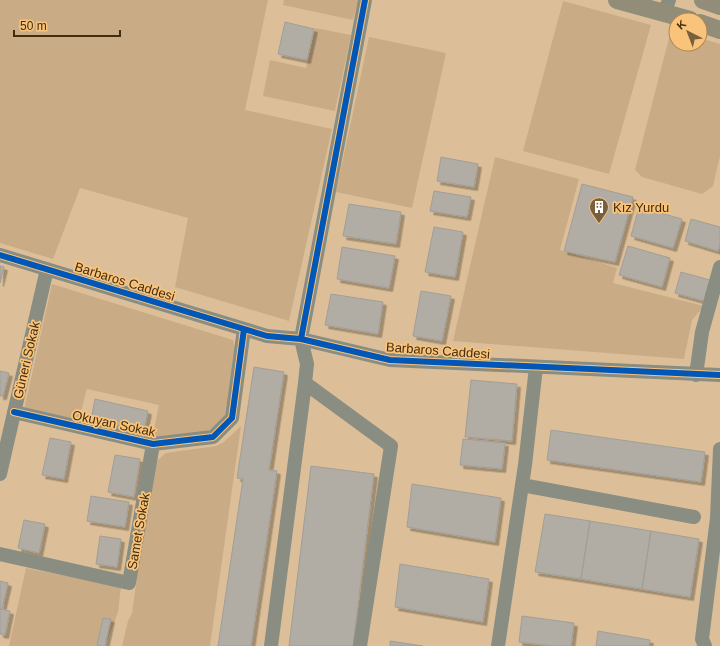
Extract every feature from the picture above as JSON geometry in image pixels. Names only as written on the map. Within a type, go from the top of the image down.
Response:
[{"type":"main road","points":[[617,0],[667,6],[677,12]]},
{"type":"main road","points":[[703,0],[720,6]]},
{"type":"main road","points":[[708,26],[720,30]]},
{"type":"street","points":[[271,646],[306,383],[307,364],[300,339],[365,0]]},
{"type":"street","name":"Barbaros Caddesi","points":[[0,255],[267,336],[300,339],[390,360],[720,375]]},
{"type":"street","points":[[696,375],[702,332],[720,267]]},
{"type":"street","name":"Güneri Sokak","points":[[0,474],[47,269]]},
{"type":"street","name":"Okuyan Sokak","points":[[14,412],[153,444],[213,436],[232,418],[244,329]]},
{"type":"street","points":[[498,646],[522,485],[536,367]]},
{"type":"street","points":[[306,383],[390,446],[360,646]]},
{"type":"street","name":"Samet Sokak","points":[[0,554],[129,583],[153,444]]},
{"type":"street","points":[[705,646],[702,639],[717,518],[720,449]]},
{"type":"street","points":[[522,485],[694,517]]},
{"type":"shaded area","points":[[0,0],[268,0],[245,110],[332,129],[289,321],[175,287],[188,218],[80,188],[53,259],[0,243]]},
{"type":"shaded area","points":[[284,0],[358,0],[353,20],[283,5]]},
{"type":"shaded area","points":[[563,1],[651,25],[609,174],[523,151]]},
{"type":"shaded area","points":[[315,28],[351,35],[335,111],[263,96],[270,60],[306,68]]},
{"type":"shaded area","points":[[369,37],[446,53],[412,208],[336,192]]},
{"type":"shaded area","points":[[708,40],[720,44],[720,156],[713,186],[702,194],[642,177],[635,170],[668,42],[668,52],[708,52]]},
{"type":"shaded area","points":[[495,157],[579,179],[560,250],[617,268],[613,283],[704,306],[692,320],[684,359],[453,341]]},
{"type":"shaded area","points":[[52,284],[233,340],[236,352],[226,417],[214,430],[152,439],[159,405],[87,389],[78,422],[24,410]]},
{"type":"shaded area","points":[[241,426],[210,646],[122,646],[128,621],[132,613],[153,464],[166,453],[216,446],[224,442]]},
{"type":"shaded area","points":[[26,568],[121,587],[118,612],[105,646],[9,646]]},
{"type":"building","points":[[285,22],[314,29],[307,60],[278,54]]},
{"type":"building","points":[[441,157],[478,164],[474,187],[437,181]]},
{"type":"building","name":"Kız Yurdu","points":[[582,184],[633,197],[615,262],[564,251]]},
{"type":"building","points":[[434,191],[471,197],[467,217],[430,211]]},
{"type":"building","points":[[349,204],[401,212],[396,244],[343,236]]},
{"type":"building","points":[[639,207],[682,219],[673,248],[631,236]]},
{"type":"building","points":[[691,219],[720,227],[720,245],[718,251],[685,241]]},
{"type":"building","points":[[434,227],[463,232],[455,277],[425,272]]},
{"type":"building","points":[[628,246],[670,258],[662,287],[619,275]]},
{"type":"building","points":[[342,247],[395,256],[389,288],[337,279]]},
{"type":"building","points":[[0,266],[4,267],[0,283]]},
{"type":"building","points":[[681,272],[710,280],[704,301],[675,293]]},
{"type":"building","points":[[421,291],[451,296],[442,341],[413,336]]},
{"type":"building","points":[[331,294],[383,302],[378,334],[325,325]]},
{"type":"building","points":[[254,367],[284,372],[269,470],[277,471],[251,646],[218,646],[243,479],[237,478]]},
{"type":"building","points":[[0,371],[9,373],[3,396],[0,396]]},
{"type":"building","points":[[471,380],[517,384],[512,441],[465,437]]},
{"type":"building","points":[[95,399],[148,411],[144,431],[91,420]]},
{"type":"building","points":[[551,430],[705,452],[701,482],[547,460]]},
{"type":"building","points":[[50,438],[71,442],[64,479],[42,475]]},
{"type":"building","points":[[463,439],[505,443],[502,469],[460,465]]},
{"type":"building","points":[[115,455],[140,459],[134,497],[108,492]]},
{"type":"building","points":[[311,466],[374,474],[353,646],[289,646]]},
{"type":"building","points":[[412,484],[501,498],[495,542],[407,527]]},
{"type":"building","points":[[91,496],[129,502],[125,527],[87,521]]},
{"type":"building","points":[[545,514],[590,521],[581,579],[535,572]]},
{"type":"building","points":[[24,520],[45,524],[39,553],[18,548]]},
{"type":"building","points":[[590,521],[651,531],[642,589],[581,579]]},
{"type":"building","points":[[651,531],[699,539],[690,597],[642,589]]},
{"type":"building","points":[[100,536],[121,539],[117,567],[96,564]]},
{"type":"building","points":[[400,564],[489,579],[483,622],[395,607]]},
{"type":"building","points":[[0,581],[8,583],[2,609],[0,609]]},
{"type":"building","points":[[0,609],[10,611],[5,635],[0,634]]},
{"type":"building","points":[[522,616],[574,623],[571,646],[553,646],[519,642]]},
{"type":"building","points":[[103,618],[111,619],[105,646],[101,646],[97,645]]},
{"type":"building","points":[[598,631],[650,640],[649,646],[596,646]]},
{"type":"building","points":[[390,641],[423,646],[390,646]]},
{"type":"cycle path","points":[[301,339],[365,0]]},
{"type":"cycle path","points":[[0,255],[267,336],[301,339],[390,360],[720,375]]},
{"type":"cycle path","points":[[14,412],[153,444],[213,437],[232,418],[244,329]]},
{"type":"place","name":"Kız Yurdu","points":[[599,224]]}]
